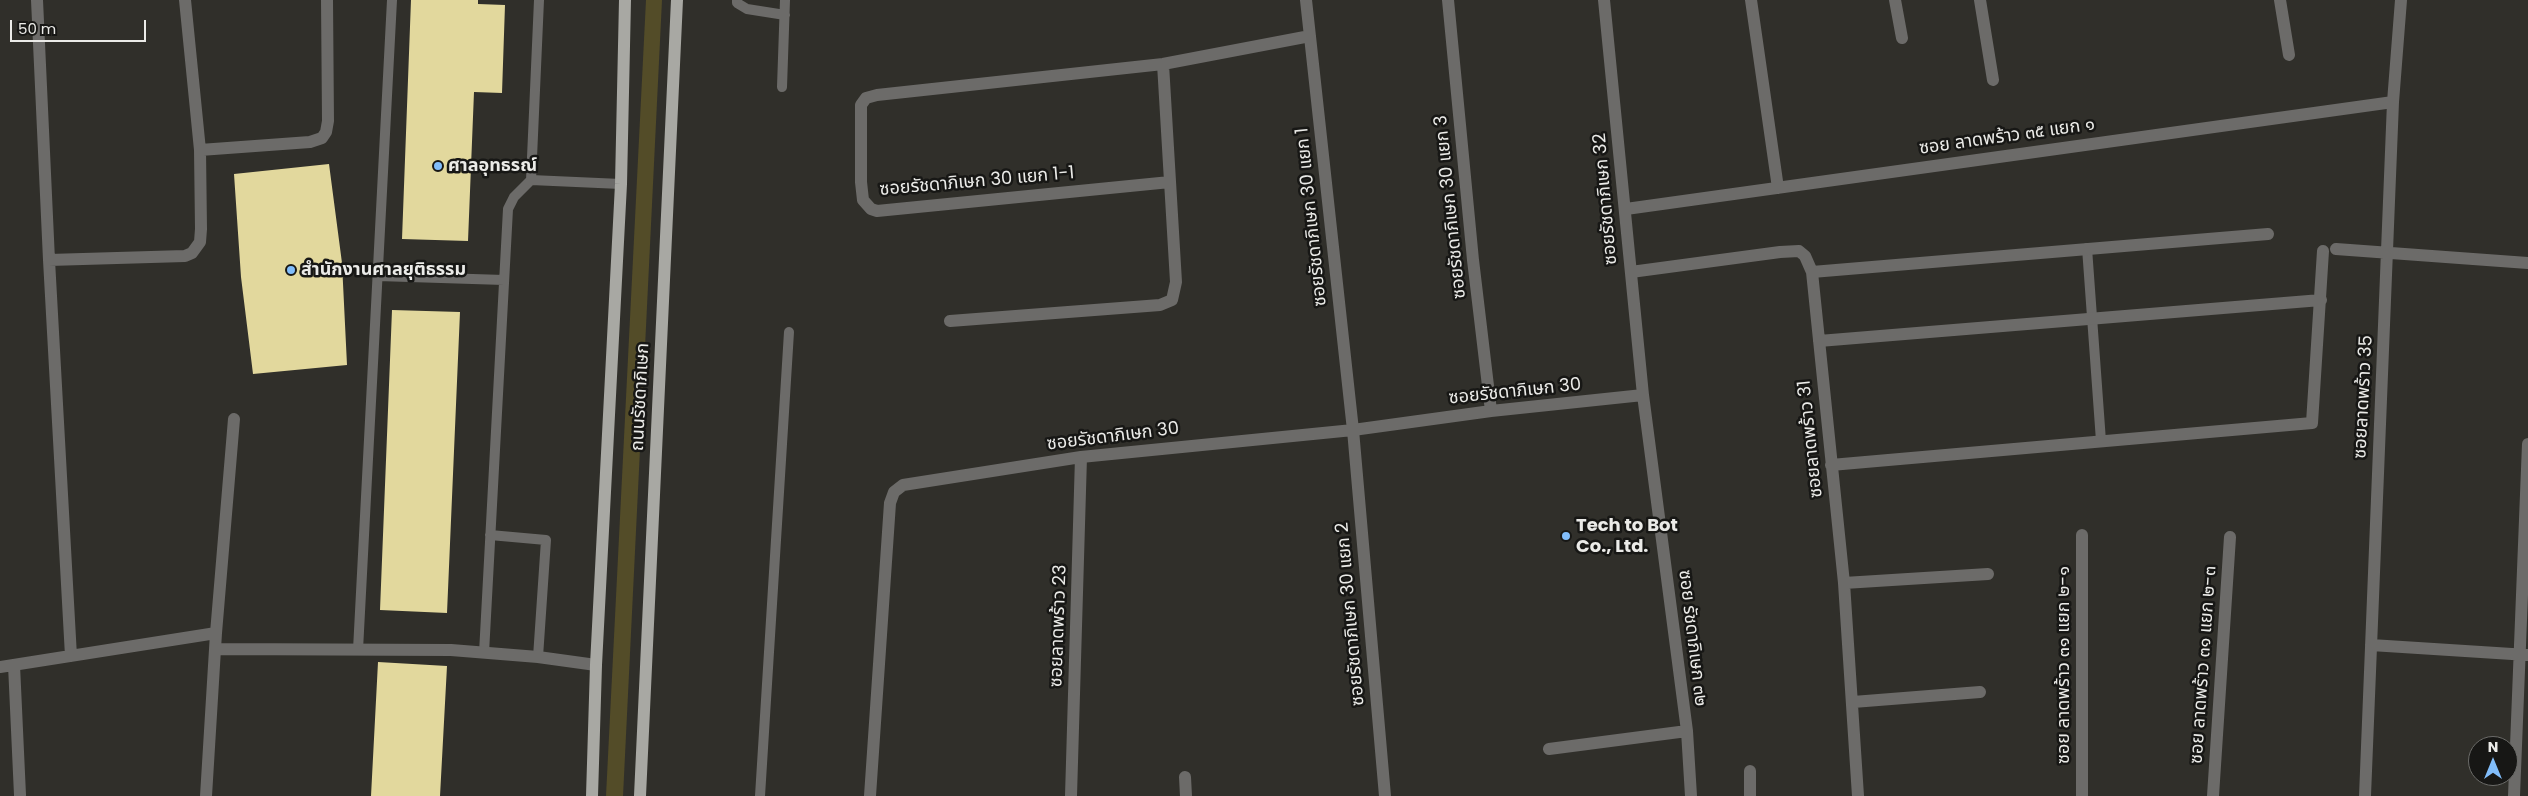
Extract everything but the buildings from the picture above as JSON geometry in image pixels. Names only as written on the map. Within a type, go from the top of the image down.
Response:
[{"type":"main road","name":"ถนนรัชดาภิเษก","points":[[592,796],[596,665],[621,184],[625,0]]},
{"type":"main road","name":"ถนนรัชดาภิเษก","points":[[640,796],[677,0]]},
{"type":"street","points":[[37,0],[48,260],[71,656]]},
{"type":"street","points":[[48,260],[185,256],[192,253],[200,242],[200,150],[185,0]]},
{"type":"street","points":[[200,150],[310,142],[322,138],[326,132],[328,121],[327,0]]},
{"type":"street","name":"ซอยรัชดาภิเษก 30 แยก 1","points":[[1306,0],[1353,430]]},
{"type":"street","name":"ซอยรัชดาภิเษก 30 แยก 3","points":[[1448,0],[1473,260],[1491,411]]},
{"type":"street","name":"ซอยรัชดาภิเษก 32","points":[[1604,0],[1643,395]]},
{"type":"street","points":[[1751,0],[1778,188]]},
{"type":"street","points":[[1895,0],[1902,38]]},
{"type":"street","points":[[1980,0],[1993,80]]},
{"type":"street","points":[[2280,0],[2289,55]]},
{"type":"street","name":"ซอยลาดพร้าว 35","points":[[2365,796],[2393,102],[2401,0]]},
{"type":"street","name":"ซอยรัชดาภิเษก 30 แยก 1-1","points":[[1170,182],[877,211],[871,209],[863,200],[861,182],[861,105],[866,98],[877,95],[1163,64],[1310,36]]},
{"type":"street","points":[[950,321],[1160,305],[1172,300],[1176,282],[1163,64]]},
{"type":"street","name":"ซอย ลาดพร้าว ๓๕ แยก ๑","points":[[1626,209],[2393,102]]},
{"type":"street","points":[[1812,272],[2268,234]]},
{"type":"street","points":[[1831,465],[2312,422],[2321,300],[2330,250],[2388,252],[2528,263]]},
{"type":"street","name":"ซอยลาดพร้าว 31","points":[[1631,272],[1799,251],[1805,256],[1812,272],[1844,583],[1858,796]]},
{"type":"street","points":[[1819,341],[2321,300]]},
{"type":"street","name":"ซอยรัชดาภิเษก 30","points":[[870,796],[890,503],[894,492],[903,484],[1081,457],[1353,430],[1491,411],[1643,395]]},
{"type":"street","name":"ซอย รัชดาภิเษก ๓๒","points":[[1643,395],[1687,731],[1691,796]]},
{"type":"street","points":[[206,796],[216,633],[234,419]]},
{"type":"street","name":"ซอยรัชดาภิเษก 30 แยก 2","points":[[1353,430],[1385,796]]},
{"type":"street","points":[[2514,796],[2524,655],[2528,444]]},
{"type":"street","name":"ซอยลาดพร้าว 23","points":[[1072,796],[1081,457]]},
{"type":"street","name":"ซอย ลาดพร้าว ๓๑ แยก ๒-๑","points":[[2082,535],[2082,796]]},
{"type":"street","name":"ซอย ลาดพร้าว ๓๑ แยก ๒-๓","points":[[2213,796],[2230,537]]},
{"type":"street","points":[[1844,583],[1988,574]]},
{"type":"street","points":[[0,668],[216,633]]},
{"type":"street","points":[[2371,645],[2524,655]]},
{"type":"street","points":[[215,649],[484,652],[596,665]]},
{"type":"street","points":[[14,665],[20,795]]},
{"type":"street","points":[[1853,702],[1980,692]]},
{"type":"street","points":[[1549,749],[1687,731]]},
{"type":"street","points":[[1750,771],[1750,796]]},
{"type":"street","points":[[1185,777],[1186,796]]},
{"type":"lane","points":[[358,650],[392,0]]},
{"type":"lane","points":[[484,652],[508,209],[514,197],[531,180],[539,0]]},
{"type":"lane","points":[[737,0],[737,3],[747,9],[784,15]]},
{"type":"lane","points":[[782,87],[785,0]]},
{"type":"lane","points":[[531,180],[621,184]]},
{"type":"lane","points":[[2087,248],[2090,319],[2101,441]]},
{"type":"lane","points":[[378,276],[504,280]]},
{"type":"lane","points":[[760,796],[789,332]]},
{"type":"lane","points":[[490,535],[546,540],[538,657]]},
{"type":"shaded area","points":[[646,0],[662,0],[623,796],[606,796]]},
{"type":"place","name":"ศาลอุทธรณ์","points":[[438,166]]},
{"type":"place","name":"สำนักงานศาลยุติธรรม","points":[[291,270]]},
{"type":"place","name":"Tech to Bot Co., Ltd.","points":[[1566,536]]}]
